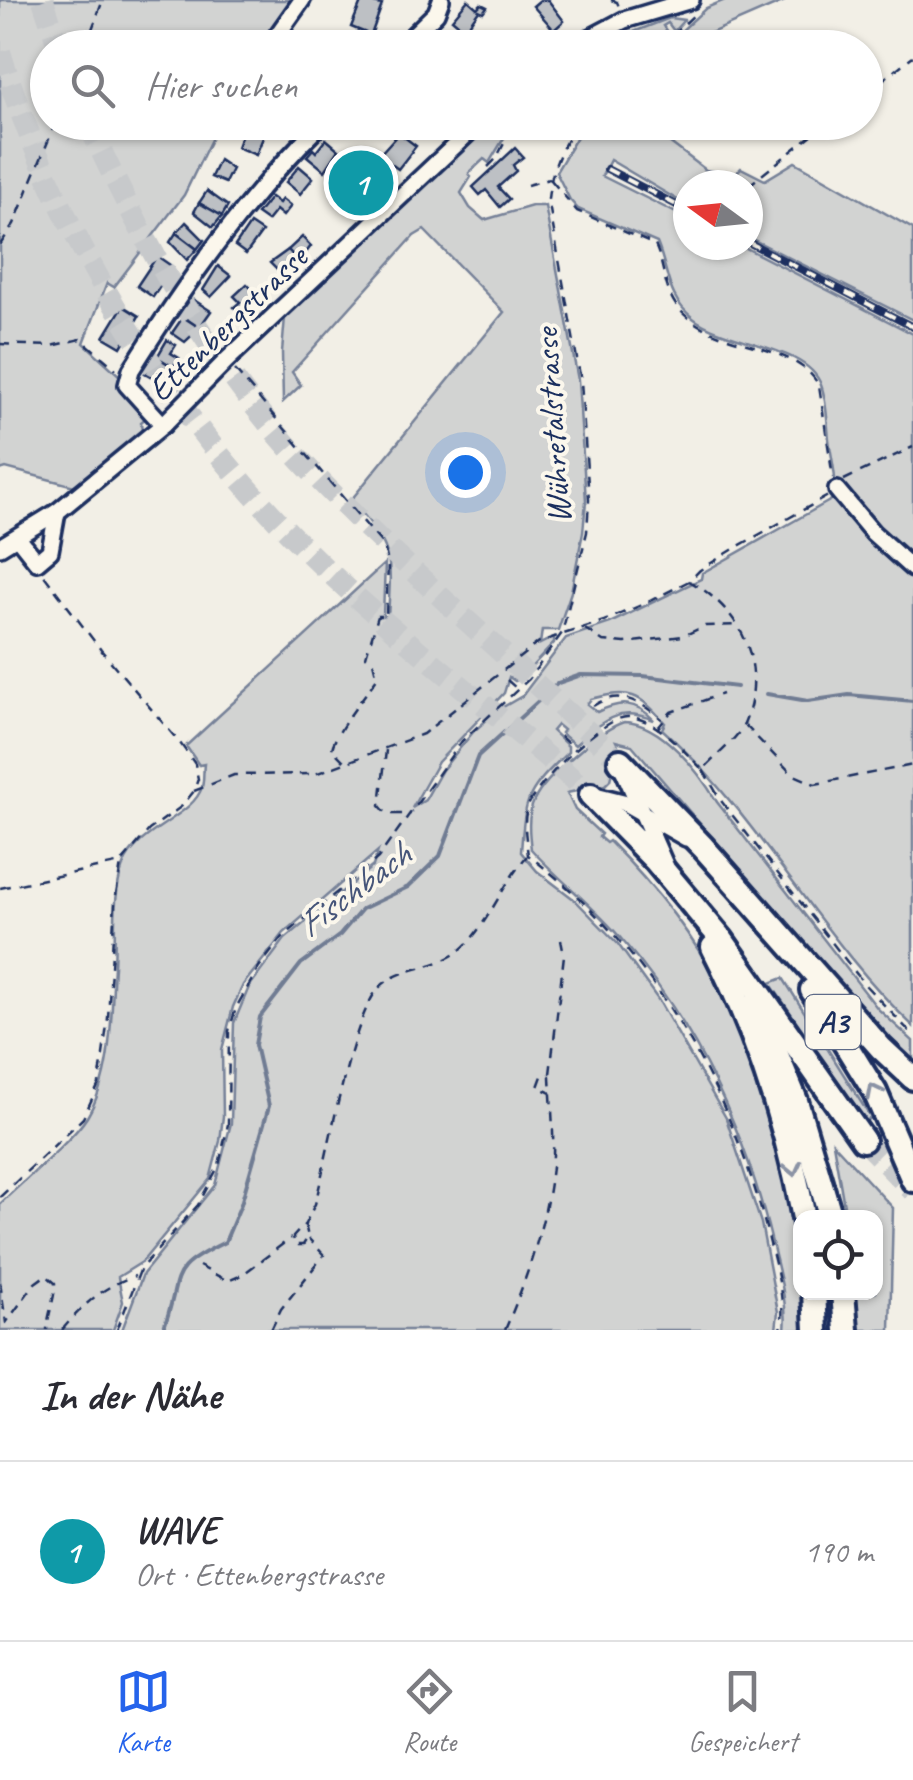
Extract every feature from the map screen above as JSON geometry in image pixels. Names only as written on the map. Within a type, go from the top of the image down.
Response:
[{"type":"highway","name":"A3","points":[[620,761],[913,1078]]},
{"type":"highway","name":"A3","points":[[591,794],[669,876],[722,940],[756,1006],[796,1101],[829,1210]]},
{"type":"highway","name":"A3","points":[[729,877],[850,1048],[896,1137],[913,1180]]},
{"type":"highway","name":"A3","points":[[690,901],[751,1031],[776,1104],[802,1210]]},
{"type":"highway","points":[[722,940],[863,1140]]},
{"type":"highway","points":[[814,1300],[816,1330]]},
{"type":"highway","points":[[844,1300],[846,1330]]},
{"type":"street","points":[[281,30],[302,0]]},
{"type":"street","points":[[419,30],[436,13],[441,0]]},
{"type":"street","points":[[597,30],[632,6],[695,0]]},
{"type":"street","points":[[163,425],[131,392],[128,376],[176,301],[245,208],[306,140]]},
{"type":"street","name":"Ettenbergstrasse","points":[[0,547],[57,512],[163,425],[461,140]]},
{"type":"street","points":[[836,488],[873,533],[913,569]]},
{"type":"street","points":[[18,538],[37,562],[50,550],[57,512]]},
{"type":"street","points":[[620,761],[630,790],[659,844],[669,876]]},
{"type":"street","points":[[591,794],[623,802],[702,847]]},
{"type":"path","points":[[91,30],[103,0]]},
{"type":"path","points":[[611,0],[632,6]]},
{"type":"path","points":[[679,30],[696,15],[695,0]]},
{"type":"path","points":[[883,80],[913,56]]},
{"type":"path","points":[[0,245],[20,210],[49,140]]},
{"type":"path","points":[[488,167],[506,140]]},
{"type":"path","name":"Wühretalstrasse","points":[[136,1276],[160,1242],[198,1204],[219,1166],[228,1124],[229,1031],[247,987],[283,937],[362,874],[412,814],[462,741],[539,668],[562,632],[587,532],[589,500],[581,380],[550,222],[550,179],[568,140]]},
{"type":"path","points":[[763,174],[806,140]]},
{"type":"path","points":[[527,185],[550,179],[577,211],[654,244],[664,284],[676,306],[690,320],[711,332],[792,362],[814,376],[836,488]]},
{"type":"path","points":[[0,344],[52,346],[81,339],[128,376]]},
{"type":"path","points":[[227,360],[384,546],[388,563],[386,616],[378,616],[366,656],[373,662],[376,678],[344,728],[333,738],[332,749],[346,763]]},
{"type":"path","points":[[194,791],[234,775],[315,774],[423,734],[539,642],[629,611],[689,581],[724,554],[913,447]]},
{"type":"path","points":[[0,1197],[83,1118],[99,1084],[121,863],[149,830],[182,806],[198,779],[195,764],[100,650],[37,562]]},
{"type":"path","points":[[689,581],[715,596],[739,625],[751,658],[752,681],[744,724],[703,770]]},
{"type":"path","points":[[584,628],[602,641],[624,644],[683,636],[704,626],[739,625]]},
{"type":"path","points":[[508,680],[518,690]]},
{"type":"path","points":[[657,729],[670,712],[722,694]]},
{"type":"path","points":[[593,706],[602,700],[626,698],[662,719]]},
{"type":"path","points":[[199,1266],[228,1281],[242,1275],[306,1224],[315,1204],[354,1048],[371,1000],[388,980],[441,963],[472,938],[508,878],[528,854],[526,810],[537,788],[604,725],[619,718],[642,719],[703,770],[722,802],[866,986],[913,1034]]},
{"type":"path","points":[[744,724],[792,774],[815,784],[913,766]]},
{"type":"path","points":[[560,736],[576,752]]},
{"type":"path","points":[[385,749],[388,752],[380,806],[387,814],[412,814]]},
{"type":"path","points":[[528,854],[575,893],[650,978],[727,1110],[765,1222],[782,1307],[781,1330]]},
{"type":"path","points":[[0,888],[121,863]]},
{"type":"path","points":[[505,1330],[530,1268],[553,1159],[550,1076],[564,956],[562,940]]},
{"type":"path","points":[[550,1076],[542,1076],[538,1086],[551,1094]]},
{"type":"path","points":[[271,1330],[281,1308],[324,1255],[308,1238],[306,1224]]},
{"type":"path","points":[[292,1237],[295,1244],[303,1245],[308,1238]]},
{"type":"path","points":[[0,1282],[6,1323],[36,1283],[46,1275],[55,1283],[47,1330]]},
{"type":"path","points":[[62,1330],[81,1307],[113,1283],[136,1276]]},
{"type":"path","points":[[117,1330],[136,1276]]},
{"type":"shaded area","points":[[0,0],[292,0],[272,30],[30,30],[30,140],[211,140],[184,195],[114,287],[107,283],[84,343],[121,377],[125,392],[147,417],[141,422],[142,431],[78,487],[6,468],[0,470]]},
{"type":"shaded area","points":[[725,0],[787,0],[718,30],[682,30],[706,8]]},
{"type":"shaded area","points":[[670,18],[684,20],[675,30],[668,23],[663,26],[666,30],[639,30]]},
{"type":"shaded area","points":[[473,140],[503,140],[489,163],[484,159],[469,173],[471,177],[461,193],[484,220],[545,206],[578,380],[586,501],[583,532],[571,592],[558,630],[542,630],[540,644],[554,637],[554,643],[520,679],[509,677],[504,693],[438,762],[412,808],[425,800],[442,770],[474,731],[522,696],[566,638],[610,623],[701,579],[702,573],[833,499],[835,492],[826,404],[813,372],[783,353],[724,334],[693,318],[673,292],[657,243],[578,209],[556,172],[575,140],[666,140],[706,170],[673,170],[673,197],[610,160],[602,176],[673,212],[673,260],[763,260],[763,257],[913,334],[913,1026],[848,954],[729,800],[662,729],[665,723],[633,696],[615,694],[591,699],[587,704],[597,712],[627,704],[654,720],[620,715],[575,745],[557,725],[552,731],[568,746],[568,752],[536,786],[524,818],[521,852],[618,944],[659,1001],[726,1118],[761,1223],[778,1312],[776,1330],[122,1330],[143,1274],[215,1185],[231,1123],[234,1023],[249,987],[285,939],[373,866],[378,851],[284,933],[243,985],[222,1050],[223,1116],[210,1179],[142,1262],[118,1277],[123,1302],[113,1330],[0,1330],[0,1204],[80,1127],[102,1082],[109,1043],[116,903],[123,866],[140,842],[197,797],[203,784],[204,764],[199,765],[186,746],[385,563],[383,616],[388,617],[387,553],[351,500],[504,312],[424,230],[414,236],[292,372],[301,385],[283,402],[285,317]]},
{"type":"shaded area","points":[[795,162],[913,229],[913,320],[763,245],[763,179]]},
{"type":"shaded area","points":[[624,722],[638,724],[678,751],[878,1009],[913,1041],[913,1064],[851,999],[632,745],[616,741],[610,780],[605,785],[567,793],[575,810],[641,875],[684,929],[720,988],[738,1028],[778,1155],[793,1237],[793,1300],[801,1300],[805,1330],[785,1330],[782,1288],[762,1205],[734,1124],[697,1047],[623,941],[531,849],[530,812],[540,791],[588,744]]},
{"type":"shaded area","points":[[783,978],[871,1118],[865,1121],[770,983]]},
{"type":"shaded area","points":[[833,1143],[893,1208],[890,1330],[859,1330],[857,1300],[883,1300],[883,1210],[845,1210]]},
{"type":"building","points":[[362,0],[382,5],[373,30],[351,27]]},
{"type":"building","points":[[468,0],[477,8],[481,4],[487,7],[483,12],[479,10],[465,30],[452,19]]},
{"type":"building","points":[[548,0],[564,21],[554,30],[533,6]]},
{"type":"building","points":[[240,140],[262,140],[256,155],[237,147]]},
{"type":"building","points":[[325,140],[339,150],[325,171],[307,156],[313,149],[316,152]]},
{"type":"building","points":[[393,140],[408,140],[416,146],[398,169],[379,155]]},
{"type":"building","points":[[515,148],[523,157],[513,165],[516,171],[498,187],[509,199],[500,207],[486,190],[480,195],[473,187]]},
{"type":"building","points":[[219,160],[232,169],[225,183],[211,177]]},
{"type":"building","points":[[363,164],[379,174],[374,182],[378,184],[361,203],[340,191],[353,170],[358,173]]},
{"type":"building","points":[[299,166],[313,178],[300,194],[286,182]]},
{"type":"building","points":[[207,191],[228,206],[222,216],[199,203]]},
{"type":"building","points":[[271,197],[291,206],[283,216],[276,210],[267,221],[257,214]]},
{"type":"building","points":[[199,203],[222,216],[213,227],[194,212]]},
{"type":"building","points":[[186,222],[204,240],[197,249],[176,233]]},
{"type":"building","points":[[250,224],[262,232],[246,254],[235,246]]},
{"type":"building","points":[[176,233],[197,249],[187,260],[170,242]]},
{"type":"building","points":[[302,237],[311,246],[299,262],[288,250]]},
{"type":"building","points":[[288,250],[299,262],[284,277],[270,263]]},
{"type":"building","points":[[157,256],[173,267],[153,297],[137,286]]},
{"type":"building","points":[[218,266],[231,276],[211,297],[203,290]]},
{"type":"building","points":[[247,284],[259,297],[246,308],[250,312],[244,318],[234,307],[240,302],[234,296]]},
{"type":"building","points":[[194,300],[211,311],[199,328],[184,317]]},
{"type":"building","points":[[123,306],[139,316],[121,347],[104,337]]},
{"type":"building","points":[[183,317],[200,328],[185,342],[172,333]]},
{"type":"building","points":[[167,340],[176,345],[171,353],[179,358],[173,367],[157,357]]},
{"type":"building","points":[[157,357],[173,367],[167,376],[159,371],[154,378],[145,373]]},
{"type":"waterway","name":"Fischbach","points":[[163,1330],[179,1276],[192,1261],[225,1242],[241,1204],[269,1106],[255,1045],[260,1017],[301,964],[340,935],[362,909],[408,887],[440,856],[478,756],[558,683],[581,675],[643,676],[737,687]]},
{"type":"waterway","name":"Fischbach","points":[[767,694],[808,701],[849,695],[913,701]]},
{"type":"tunnel","points":[[43,0],[53,30]]},
{"type":"tunnel","points":[[0,52],[30,135]]},
{"type":"tunnel","points":[[32,140],[85,254],[122,318],[162,379],[253,494],[337,580],[591,795]]},
{"type":"tunnel","points":[[97,140],[170,282],[218,358],[273,429],[375,535],[620,761]]},
{"type":"tunnel","points":[[863,1140],[913,1191]]},
{"type":"railway","points":[[607,169],[673,203]]},
{"type":"railway","points":[[763,250],[913,327]]},
{"type":"place","name":"WAVE","points":[[361,183]]}]
